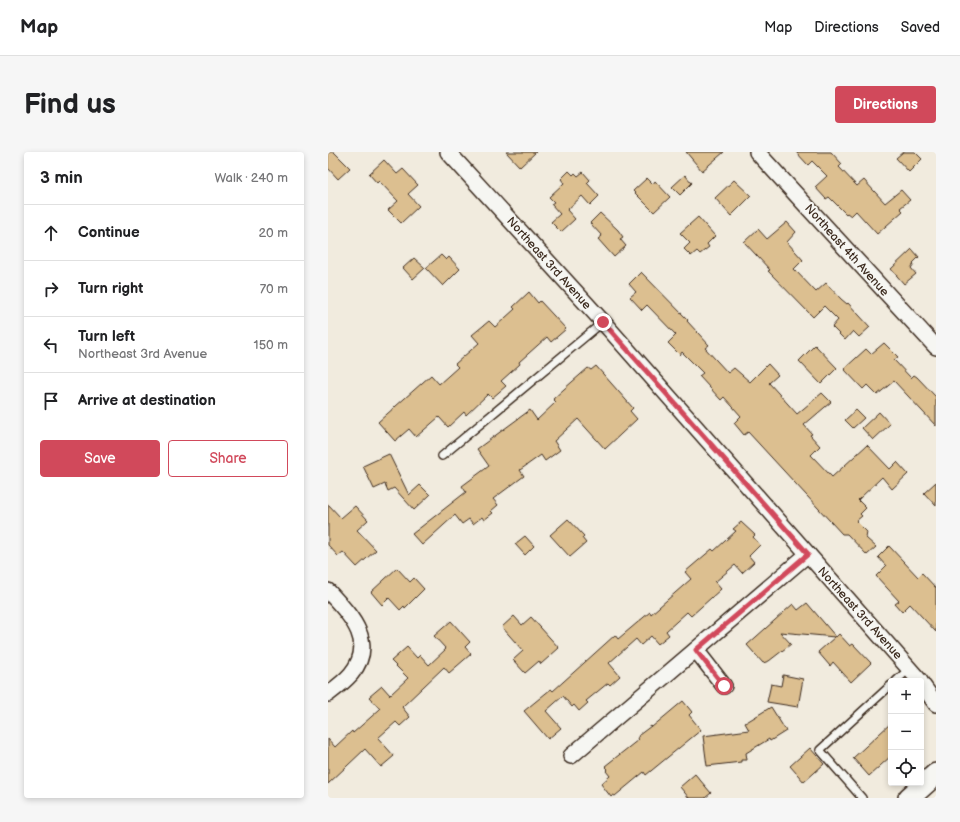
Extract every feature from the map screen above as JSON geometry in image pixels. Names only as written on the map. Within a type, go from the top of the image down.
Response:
[{"type":"street","name":"Northeast 3rd Avenue","points":[[448,152],[603,322],[910,668],[917,678]]},
{"type":"street","name":"Northeast 4th Avenue","points":[[757,152],[936,347]]},
{"type":"street","points":[[571,756],[808,554]]},
{"type":"street","points":[[328,591],[355,622],[361,637],[362,648],[361,657],[351,674],[328,694]]},
{"type":"street","points":[[696,650],[724,686]]},
{"type":"street","name":"Northeast 3rd Avenue","points":[[924,688],[936,704]]},
{"type":"street","points":[[909,798],[936,774]]},
{"type":"lane","points":[[442,456],[603,322]]},
{"type":"lane","points":[[899,678],[910,668]]},
{"type":"lane","points":[[862,798],[820,750],[888,688]]},
{"type":"building","points":[[328,152],[334,152],[350,168],[338,179],[328,168]]},
{"type":"building","points":[[506,152],[536,152],[520,167]]},
{"type":"building","points":[[686,152],[724,152],[702,171]]},
{"type":"building","points":[[796,152],[831,152],[842,164],[839,167],[857,186],[864,180],[885,203],[901,190],[910,200],[900,208],[903,211],[877,234],[856,211],[851,216],[847,213],[846,214],[829,197],[826,199],[815,187],[827,176],[812,161],[808,165]]},
{"type":"building","points":[[903,152],[915,152],[922,159],[909,172],[896,158]]},
{"type":"building","points":[[384,160],[397,174],[403,169],[418,185],[408,194],[419,206],[401,223],[388,210],[398,201],[379,181],[377,183],[369,174]]},
{"type":"building","points":[[569,171],[573,175],[575,173],[578,176],[583,172],[590,180],[587,183],[599,196],[590,205],[582,196],[567,210],[575,219],[561,232],[551,222],[560,214],[551,204],[554,202],[549,197],[564,183],[561,179]]},
{"type":"building","points":[[685,175],[692,183],[680,195],[672,187]]},
{"type":"building","points":[[647,178],[653,184],[655,181],[670,197],[654,212],[633,191]]},
{"type":"building","points":[[734,180],[751,196],[731,216],[715,198]]},
{"type":"building","points":[[600,213],[618,230],[623,237],[620,239],[626,246],[614,257],[598,239],[602,236],[590,223]]},
{"type":"building","points":[[698,217],[715,236],[707,244],[709,247],[700,254],[697,251],[691,256],[684,249],[690,243],[680,233]]},
{"type":"building","points":[[787,222],[796,232],[787,242],[803,260],[794,269],[816,292],[826,283],[841,299],[847,304],[848,303],[870,327],[859,337],[853,331],[845,340],[832,327],[838,320],[824,306],[813,317],[768,271],[770,270],[744,242],[758,229],[767,239]]},
{"type":"building","points":[[912,249],[919,257],[913,263],[914,264],[911,268],[916,274],[904,284],[891,269]]},
{"type":"building","points":[[441,255],[446,260],[449,257],[460,269],[443,286],[426,268]]},
{"type":"building","points":[[414,258],[425,268],[413,279],[403,268]]},
{"type":"building","points":[[641,272],[688,320],[687,321],[709,345],[705,348],[728,373],[734,368],[750,382],[768,364],[778,375],[769,383],[797,414],[822,393],[831,402],[804,425],[812,434],[810,435],[820,446],[811,455],[832,477],[867,445],[890,469],[897,462],[908,474],[892,489],[882,477],[858,500],[866,508],[860,514],[862,516],[856,521],[867,532],[866,538],[876,547],[867,555],[847,534],[842,534],[748,432],[744,435],[734,423],[741,416],[724,397],[721,400],[699,376],[703,373],[682,352],[680,355],[668,343],[676,335],[647,305],[642,310],[630,297],[636,292],[629,284]]},
{"type":"building","points":[[529,292],[538,303],[540,301],[566,329],[551,342],[547,337],[519,362],[520,364],[501,381],[506,386],[492,398],[488,394],[466,415],[464,412],[448,427],[439,417],[416,437],[409,429],[395,441],[378,422],[431,375],[439,384],[458,367],[455,364],[479,343],[472,335],[489,321],[495,327],[515,309],[513,307]]},
{"type":"building","points":[[884,343],[898,357],[894,360],[911,378],[914,375],[917,377],[936,397],[936,426],[894,381],[877,395],[867,385],[863,389],[844,369],[866,349],[871,354]]},
{"type":"building","points":[[815,345],[837,368],[821,384],[799,361]]},
{"type":"building","points":[[596,366],[633,408],[630,411],[637,419],[605,449],[578,419],[554,441],[560,450],[545,461],[541,455],[520,470],[524,476],[493,499],[498,505],[491,511],[493,513],[484,520],[482,517],[473,524],[469,519],[462,524],[455,515],[422,545],[412,534],[466,492],[462,486],[489,466],[477,449],[530,410],[537,420],[556,402],[553,399],[588,368],[591,370]]},
{"type":"building","points":[[856,410],[864,418],[853,428],[845,420]]},
{"type":"building","points":[[879,412],[890,424],[873,440],[862,428]]},
{"type":"building","points":[[389,454],[409,495],[420,485],[430,495],[414,510],[394,488],[388,491],[385,484],[374,489],[363,466]]},
{"type":"building","points":[[936,482],[936,506],[924,493]]},
{"type":"building","points":[[328,504],[341,518],[355,506],[368,520],[357,530],[376,550],[357,567],[343,552],[338,556],[328,545]]},
{"type":"building","points":[[568,519],[584,536],[582,538],[586,543],[570,557],[550,535]]},
{"type":"building","points":[[741,522],[755,535],[753,537],[760,545],[749,556],[754,562],[742,573],[735,565],[715,582],[721,589],[691,616],[687,612],[666,631],[669,635],[658,644],[651,636],[641,645],[636,639],[609,663],[620,676],[610,685],[608,683],[586,701],[588,703],[579,711],[574,705],[572,707],[563,696],[546,711],[561,728],[548,739],[524,711],[551,689],[553,691],[615,635],[618,639],[650,612],[651,614],[691,579],[685,572],[712,549],[714,551],[736,531],[733,529]]},
{"type":"building","points":[[525,536],[534,546],[525,555],[515,544]]},
{"type":"building","points":[[889,546],[918,577],[922,573],[936,588],[936,632],[910,604],[902,612],[895,604],[899,601],[876,576],[886,566],[878,557]]},
{"type":"building","points":[[397,568],[410,582],[414,578],[424,589],[405,608],[404,606],[400,610],[389,598],[382,605],[371,592]]},
{"type":"building","points":[[807,603],[836,637],[839,634],[850,646],[853,644],[871,663],[851,682],[833,662],[830,666],[818,652],[835,637],[780,632],[791,644],[769,661],[763,663],[747,645],[793,604],[798,610]]},
{"type":"building","points":[[514,616],[522,625],[531,617],[559,648],[541,664],[539,661],[525,673],[513,660],[523,651],[502,627]]},
{"type":"building","points":[[451,621],[470,642],[465,647],[471,654],[449,673],[444,667],[402,707],[410,717],[400,726],[396,722],[378,738],[394,756],[381,767],[365,749],[328,784],[328,739],[335,747],[352,731],[353,733],[380,709],[369,697],[382,686],[390,695],[408,678],[391,661],[407,647],[417,658],[420,655],[429,665],[446,649],[434,636]]},
{"type":"building","points":[[783,675],[803,679],[798,707],[767,702],[771,684],[781,686]]},
{"type":"building","points":[[683,701],[692,712],[689,715],[701,730],[646,775],[644,772],[615,796],[613,795],[611,797],[601,784],[610,776],[606,771],[608,769],[605,766],[638,740],[639,735],[651,726],[652,727]]},
{"type":"building","points":[[771,707],[786,731],[746,753],[747,760],[707,766],[703,736],[749,730],[745,723]]},
{"type":"building","points":[[888,726],[888,759],[869,776],[853,758]]},
{"type":"building","points":[[810,748],[824,764],[804,782],[790,766]]},
{"type":"building","points":[[695,774],[711,793],[705,798],[689,798],[680,787]]},
{"type":"route","points":[[603,322],[808,554],[696,650],[724,686]]}]
